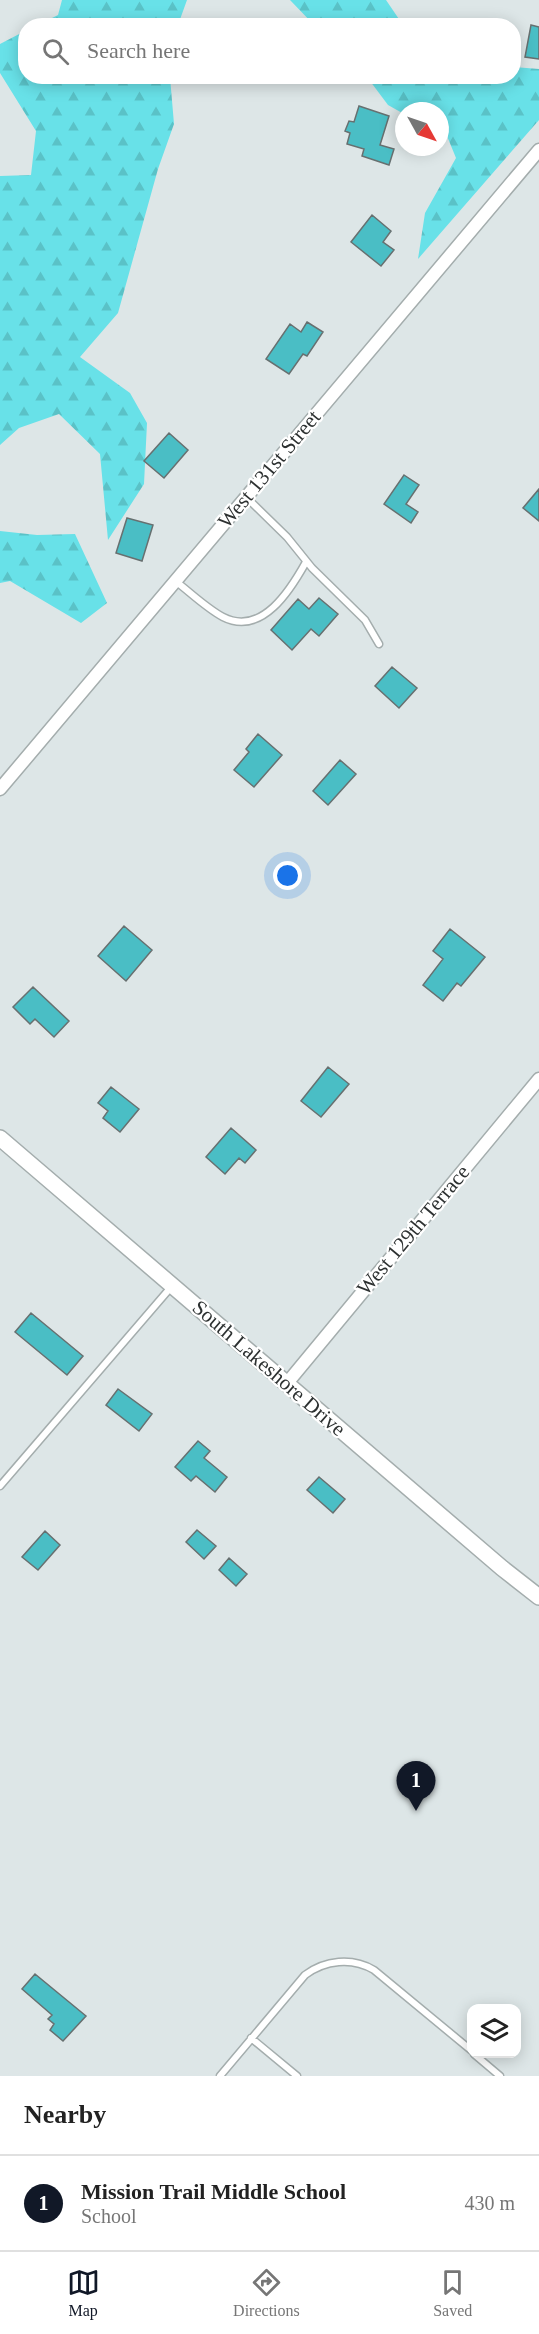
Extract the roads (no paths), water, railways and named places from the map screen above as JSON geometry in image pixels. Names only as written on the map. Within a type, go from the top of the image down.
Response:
[{"type":"street","name":"West 131st Street","points":[[0,789],[539,150]]},
{"type":"street","name":"West 129th Terrace","points":[[288,1382],[539,1079]]},
{"type":"street","name":"South Lakeshore Drive","points":[[0,1138],[288,1382],[340,1430],[539,1597]]},
{"type":"lane","points":[[245,497],[287,537],[306,562],[365,620],[379,644]]},
{"type":"lane","points":[[174,580],[224,618],[244,621],[262,616],[279,602],[295,582],[306,562]]},
{"type":"lane","points":[[0,1486],[172,1286]]},
{"type":"lane","points":[[220,2076],[305,1975],[318,1967],[342,1961],[356,1963],[374,1970],[467,2047]]},
{"type":"lane","points":[[252,2038],[297,2076]]},
{"type":"lane","points":[[480,2058],[500,2076]]},
{"type":"place","name":"Mission Trail Middle School","points":[[416,1811]]}]
